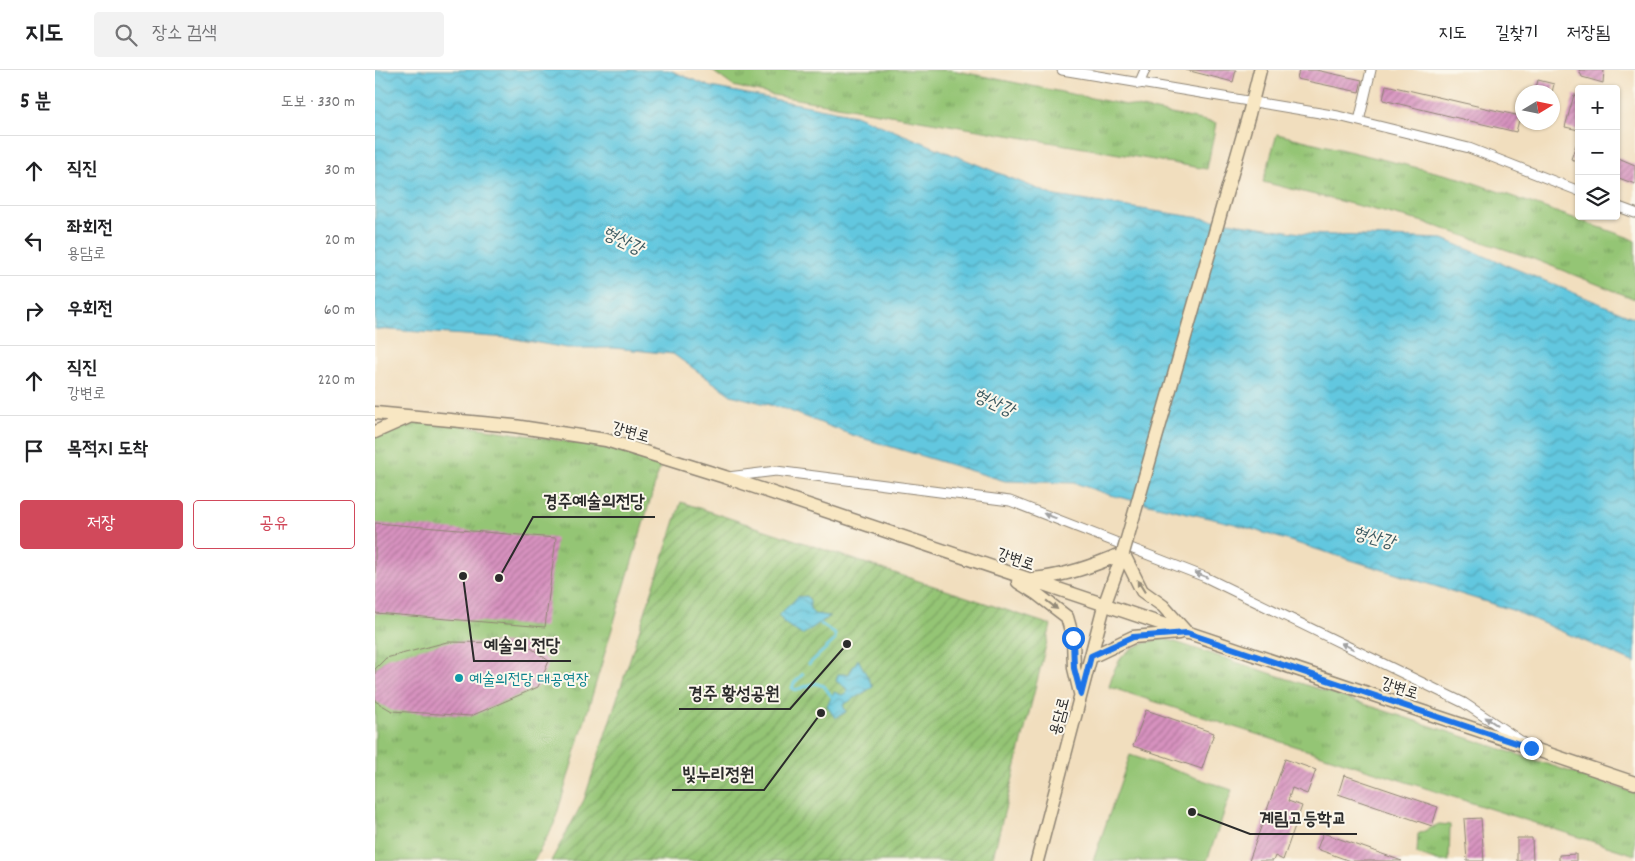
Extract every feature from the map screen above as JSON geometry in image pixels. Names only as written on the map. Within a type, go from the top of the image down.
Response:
[{"type":"street","points":[[1062,70],[1251,108],[1359,121],[1469,148],[1575,189]]},
{"type":"street","points":[[1139,84],[1144,70]]},
{"type":"street","points":[[1251,108],[1260,70]]},
{"type":"street","points":[[1359,121],[1371,70]]},
{"type":"street","name":"용담로","points":[[1037,861],[1104,606],[1123,553],[1251,108]]},
{"type":"street","points":[[1620,207],[1635,213]]},
{"type":"street","name":"강변로","points":[[375,414],[514,426],[606,440],[725,477],[1635,783]]},
{"type":"street","points":[[375,432],[411,417]]},
{"type":"street","points":[[725,477],[777,471],[1010,501],[1205,577],[1464,703],[1531,748]]},
{"type":"street","points":[[1027,580],[1057,577],[1078,571],[1123,553],[1142,591],[1163,606],[1187,633]]},
{"type":"street","points":[[997,569],[1037,594],[1067,617],[1073,638],[1074,668],[1081,695]]},
{"type":"street","points":[[1091,656],[1133,637],[1187,633]]},
{"type":"green space","points":[[711,70],[952,70],[1216,123],[1207,169],[773,95],[733,86]]},
{"type":"green space","points":[[1277,134],[1460,178],[1635,241],[1635,299],[1531,258],[1420,221],[1263,182]]},
{"type":"green space","points":[[411,417],[663,457],[554,824],[534,861],[375,861],[375,433]]},
{"type":"green space","points":[[681,502],[1051,625],[992,861],[551,861],[584,800]]},
{"type":"green space","points":[[1163,638],[1635,793],[1635,855],[1109,687],[1116,665],[1127,652],[1141,644]]},
{"type":"green space","points":[[1130,755],[1232,790],[1207,861],[1093,861]]},
{"type":"green space","points":[[1439,824],[1450,825],[1449,861],[1437,861],[1417,854],[1418,834]]},
{"type":"water","name":"형산강","points":[[375,70],[669,70],[711,87],[855,115],[1055,196],[1307,234],[1443,239],[1635,318],[1635,663],[1512,610],[1235,524],[1110,495],[1075,483],[1005,481],[852,435],[785,409],[731,395],[673,354],[614,348],[567,348],[510,338],[375,329]]},
{"type":"water","points":[[806,596],[810,600],[810,609],[814,614],[830,616],[802,635],[784,623],[779,615],[797,597]]},
{"type":"water","points":[[858,659],[873,687],[843,705],[846,712],[835,718],[827,706],[834,692],[842,695],[847,692],[846,688],[836,681],[838,674],[849,674]]},
{"type":"building","points":[[1186,70],[1236,70],[1233,82]]},
{"type":"building","points":[[1299,70],[1316,70],[1362,80],[1359,92],[1297,79]]},
{"type":"building","points":[[1579,70],[1604,70],[1603,83],[1582,77]]},
{"type":"building","points":[[1538,80],[1554,84],[1554,85],[1537,85]]},
{"type":"building","points":[[1386,85],[1515,115],[1516,130],[1516,132],[1383,100]]},
{"type":"building","points":[[1574,95],[1575,95],[1575,129],[1565,127]]},
{"type":"building","points":[[1575,148],[1575,160],[1571,159]]},
{"type":"building","points":[[1620,159],[1635,165],[1635,184],[1620,178]]},
{"type":"building","points":[[375,523],[556,538],[545,627],[375,613]]},
{"type":"building","name":"예술의전당 대공연장","points":[[447,642],[524,643],[549,661],[538,687],[471,716],[392,711],[375,701],[375,669],[386,658]]},
{"type":"building","points":[[1146,710],[1214,733],[1202,769],[1133,746]]},
{"type":"building","points":[[1285,759],[1316,770],[1307,794],[1292,788],[1288,801],[1302,806],[1283,860],[1275,856],[1273,861],[1249,861]]},
{"type":"building","points":[[1344,775],[1438,807],[1432,826],[1338,794]]},
{"type":"building","points":[[1481,818],[1484,861],[1467,861],[1464,819]]},
{"type":"building","points":[[1323,833],[1402,861],[1350,861],[1317,849]]},
{"type":"building","points":[[1517,838],[1532,838],[1533,861],[1517,861]]},
{"type":"building","points":[[1576,854],[1576,861],[1559,861],[1559,855]]},
{"type":"waterway","points":[[809,664],[835,640],[835,634],[821,624]]},
{"type":"waterway","points":[[803,674],[794,683],[792,688],[796,690],[815,683],[824,686],[832,697]]},
{"type":"place","name":"예술의 전당","points":[[463,576]]},
{"type":"place","name":"경주예술의전당","points":[[499,578]]},
{"type":"place","name":"경주 황성공원","points":[[847,644]]},
{"type":"place","name":"예술의전당 대공연장","points":[[459,678]]},
{"type":"place","name":"빛누리정원","points":[[821,713]]},
{"type":"place","name":"계림고등학교","points":[[1192,812]]},
{"type":"route","points":[[1073,638],[1074,668],[1081,695],[1091,656],[1133,637],[1187,633],[1531,748]]}]
